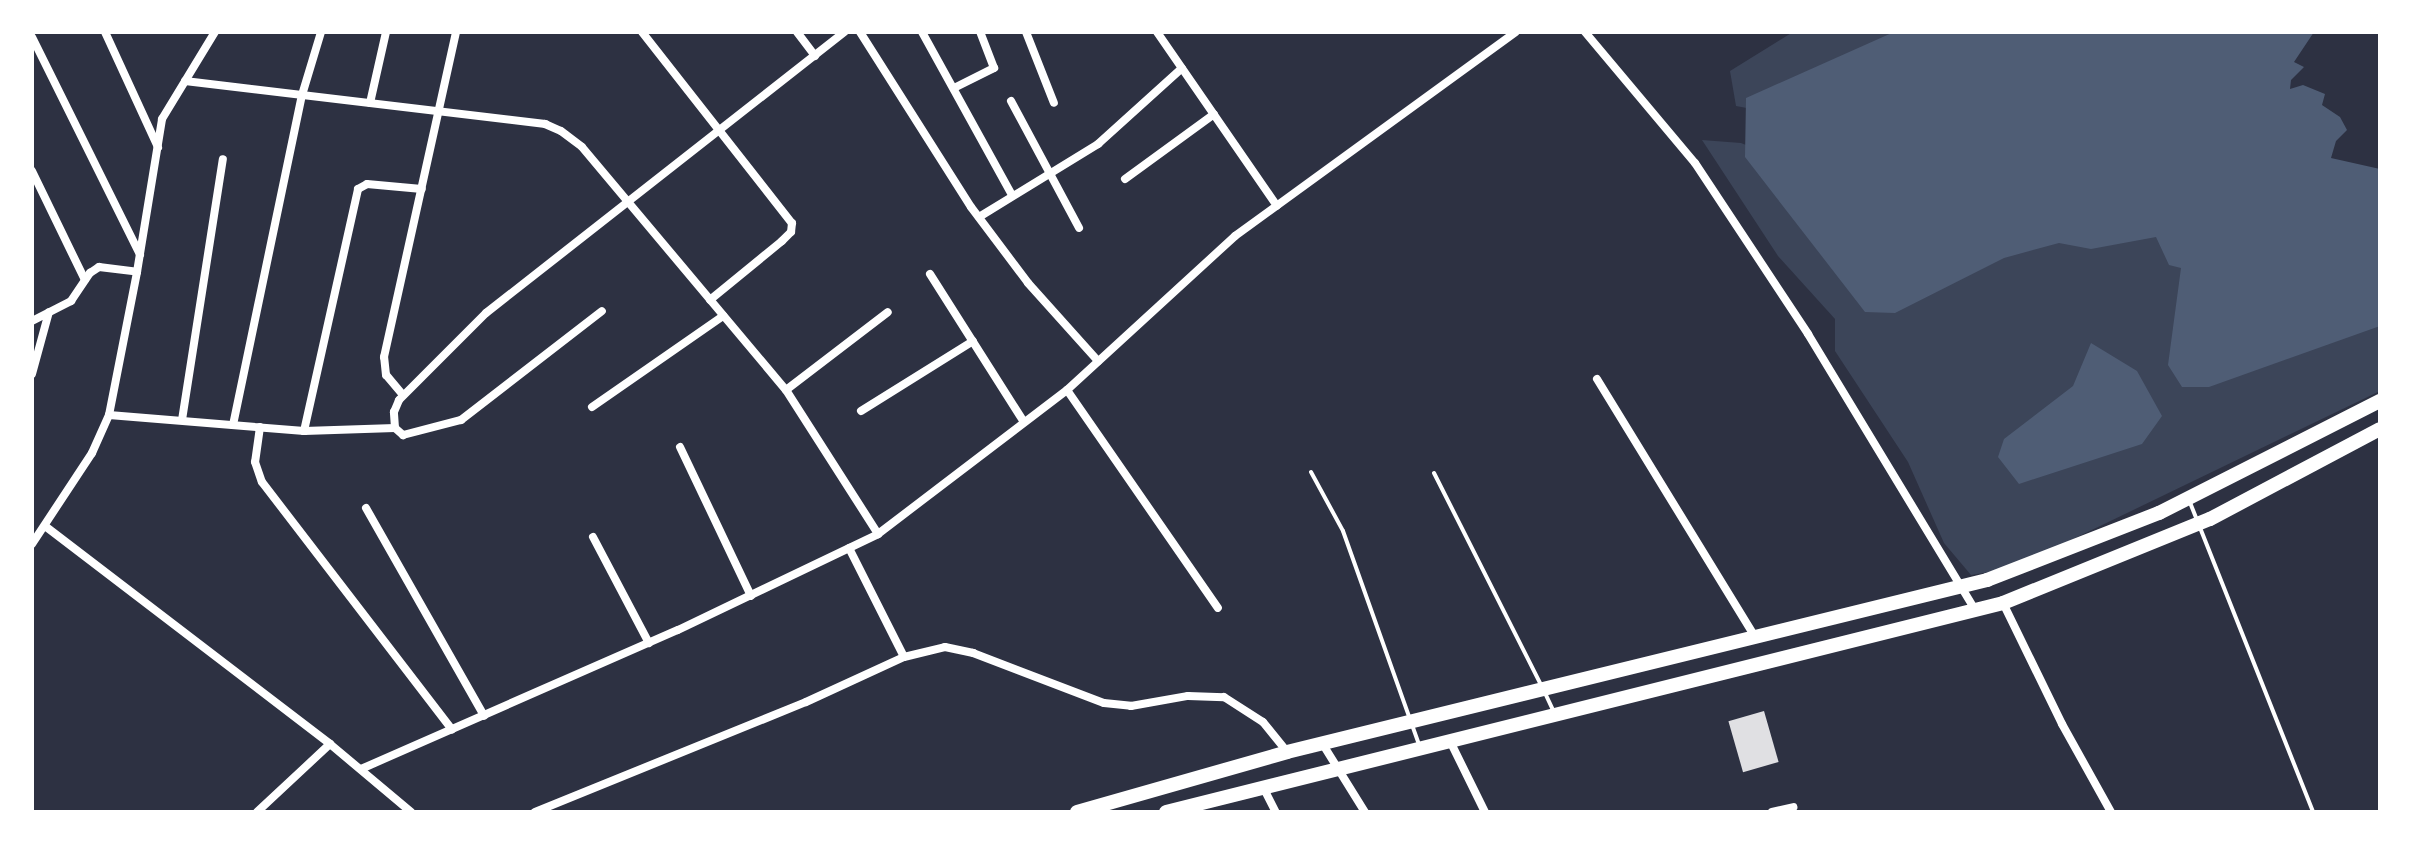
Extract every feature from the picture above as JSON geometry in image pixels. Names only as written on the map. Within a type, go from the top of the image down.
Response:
[{"type":"highway","points":[[1077,812],[1095,810],[1322,743],[1963,586],[2073,547],[2188,498],[2380,401]]},
{"type":"highway","points":[[1166,812],[2003,603],[2198,524],[2380,429]]},
{"type":"street","points":[[105,32],[158,147]]},
{"type":"street","points":[[32,544],[92,453],[109,415],[162,119],[215,32]]},
{"type":"street","points":[[233,425],[302,95],[321,32]]},
{"type":"street","points":[[370,103],[386,32]]},
{"type":"street","points":[[403,395],[386,375],[384,357],[456,32]]},
{"type":"street","points":[[642,32],[792,223],[791,232],[782,241],[710,300]]},
{"type":"street","points":[[797,32],[815,56]]},
{"type":"street","points":[[395,428],[395,406],[403,395],[486,313],[845,32]]},
{"type":"street","points":[[860,32],[979,217],[1028,283],[1098,361]]},
{"type":"street","points":[[922,32],[1012,195]]},
{"type":"street","points":[[954,88],[994,68],[980,32]]},
{"type":"street","points":[[1026,32],[1054,103]]},
{"type":"street","points":[[1157,32],[1277,206]]},
{"type":"street","points":[[361,769],[649,643],[878,534],[1067,390],[1235,236],[1516,32]]},
{"type":"street","points":[[1585,32],[1695,163],[1808,334],[1975,610]]},
{"type":"street","points":[[32,37],[140,255]]},
{"type":"street","points":[[979,217],[1098,144],[1182,68]]},
{"type":"street","points":[[185,81],[545,124],[561,131],[582,147],[786,390],[878,534]]},
{"type":"street","points":[[1011,101],[1079,228]]},
{"type":"street","points":[[1125,179],[1214,114]]},
{"type":"street","points":[[182,420],[223,159]]},
{"type":"street","points":[[32,171],[85,280]]},
{"type":"street","points":[[304,431],[358,189],[367,184],[422,189]]},
{"type":"street","points":[[32,321],[71,301],[85,280],[99,267],[137,272]]},
{"type":"street","points":[[930,274],[1024,422]]},
{"type":"street","points":[[109,415],[304,431],[395,428],[403,435],[461,420],[602,311]]},
{"type":"street","points":[[32,374],[49,312]]},
{"type":"street","points":[[786,390],[888,312]]},
{"type":"street","points":[[592,407],[723,316]]},
{"type":"street","points":[[861,411],[973,341]]},
{"type":"street","points":[[1597,379],[1755,637]]},
{"type":"street","points":[[1067,390],[1218,608]]},
{"type":"street","points":[[260,427],[255,462],[262,482],[452,730]]},
{"type":"street","points":[[680,447],[751,596]]},
{"type":"street","points":[[366,508],[484,716]]},
{"type":"street","points":[[32,522],[330,744],[411,812]]},
{"type":"street","points":[[593,537],[649,643]]},
{"type":"street","points":[[849,548],[904,657]]},
{"type":"street","points":[[2003,603],[2062,724],[2111,812]]},
{"type":"street","points":[[535,812],[806,702],[904,657],[945,647],[973,653],[1104,703],[1131,706],[1188,696],[1224,697],[1263,722],[1287,752]]},
{"type":"street","points":[[1450,740],[1485,812]]},
{"type":"street","points":[[1322,743],[1365,812]]},
{"type":"street","points":[[257,812],[330,744]]},
{"type":"street","points":[[1263,787],[1276,812]]},
{"type":"street","points":[[1772,812],[1793,807]]},
{"type":"lane","points":[[1311,472],[1343,531],[1420,748]]},
{"type":"lane","points":[[1434,473],[1555,714]]},
{"type":"lane","points":[[2188,498],[2313,812]]},
{"type":"shaded area","points":[[1793,32],[1922,32],[1784,115],[1736,106],[1730,71]]},
{"type":"shaded area","points":[[1894,32],[2314,32],[2294,62],[2304,67],[2291,80],[2290,89],[2303,85],[2325,94],[2322,105],[2340,117],[2347,130],[2336,141],[2331,158],[2380,169],[2380,326],[2209,387],[2182,387],[2168,365],[2181,268],[2169,265],[2156,237],[2091,249],[2059,243],[2004,258],[1895,313],[1865,312],[1745,157],[1746,98]]},
{"type":"shaded area","points":[[1702,140],[1741,143],[1764,152],[1931,255],[2158,222],[2380,316],[2380,391],[2013,568],[1971,575],[1944,543],[1908,462],[1835,351],[1835,319],[1778,256]]},
{"type":"shaded area","points":[[2091,343],[2137,371],[2162,416],[2142,444],[2019,484],[1998,457],[2004,439],[2073,386]]},
{"type":"building","points":[[1764,711],[1779,762],[1743,772],[1728,721]]}]
